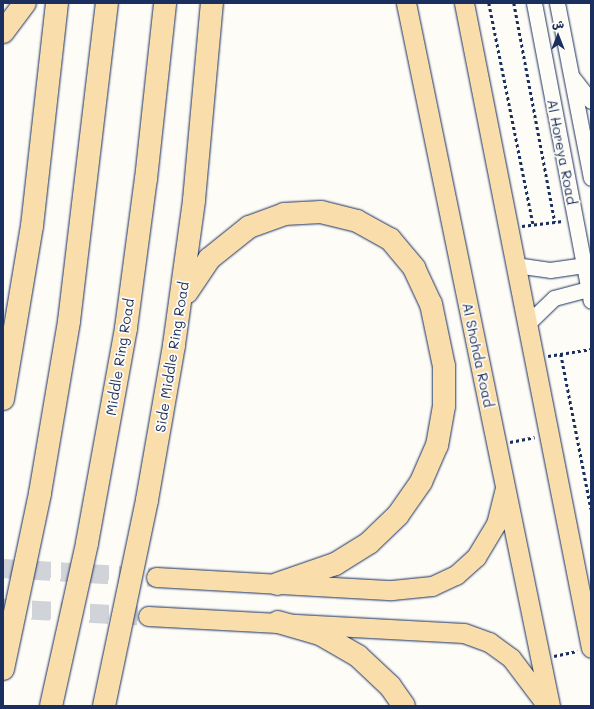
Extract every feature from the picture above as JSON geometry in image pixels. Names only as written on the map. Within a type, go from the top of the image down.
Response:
[{"type":"highway","points":[[3,32],[25,3]]},
{"type":"highway","points":[[3,399],[43,149],[57,3]]},
{"type":"highway","points":[[3,669],[36,513],[70,314],[107,3]]},
{"type":"highway","name":"Middle Ring Road","points":[[51,706],[87,543],[125,335],[147,172],[165,3]]},
{"type":"highway","name":"Side Middle Ring Road","points":[[104,706],[147,500],[180,306],[212,3]]},
{"type":"highway","points":[[180,306],[200,269],[233,237],[266,219],[302,212],[357,220],[390,239],[414,268],[431,304],[444,366],[444,406],[437,446],[421,482],[398,515],[369,543],[335,564],[277,584]]},
{"type":"highway","points":[[3,335],[9,362]]},
{"type":"highway","points":[[278,622],[320,634],[358,656],[390,686],[404,706]]},
{"type":"main road","name":"Al Shohda Road","points":[[406,3],[496,445],[506,486],[548,706]]},
{"type":"main road","points":[[464,3],[549,434],[587,649]]},
{"type":"main road","points":[[156,577],[406,590],[445,581],[467,566],[484,547],[496,524],[506,486]]},
{"type":"main road","points":[[148,616],[464,633],[489,642],[511,658],[548,706]]},
{"type":"street","name":"Al Horeya Road","points":[[534,3],[575,220],[588,265],[590,292]]},
{"type":"street","name":"Al Horeya Road","points":[[557,3],[591,178]]},
{"type":"street","points":[[571,76],[591,101]]},
{"type":"street","points":[[515,265],[550,270],[588,265]]},
{"type":"street","points":[[527,324],[554,298],[590,292]]},
{"type":"path","points":[[489,3],[533,224]]},
{"type":"path","points":[[514,3],[555,222]]},
{"type":"path","points":[[508,227],[575,220]]},
{"type":"path","points":[[534,358],[591,350]]},
{"type":"path","points":[[561,354],[591,508]]},
{"type":"path","points":[[496,445],[549,434]]},
{"type":"path","points":[[540,660],[587,649]]},
{"type":"tunnel","points":[[3,568],[156,577]]},
{"type":"tunnel","points":[[3,608],[148,616]]}]
